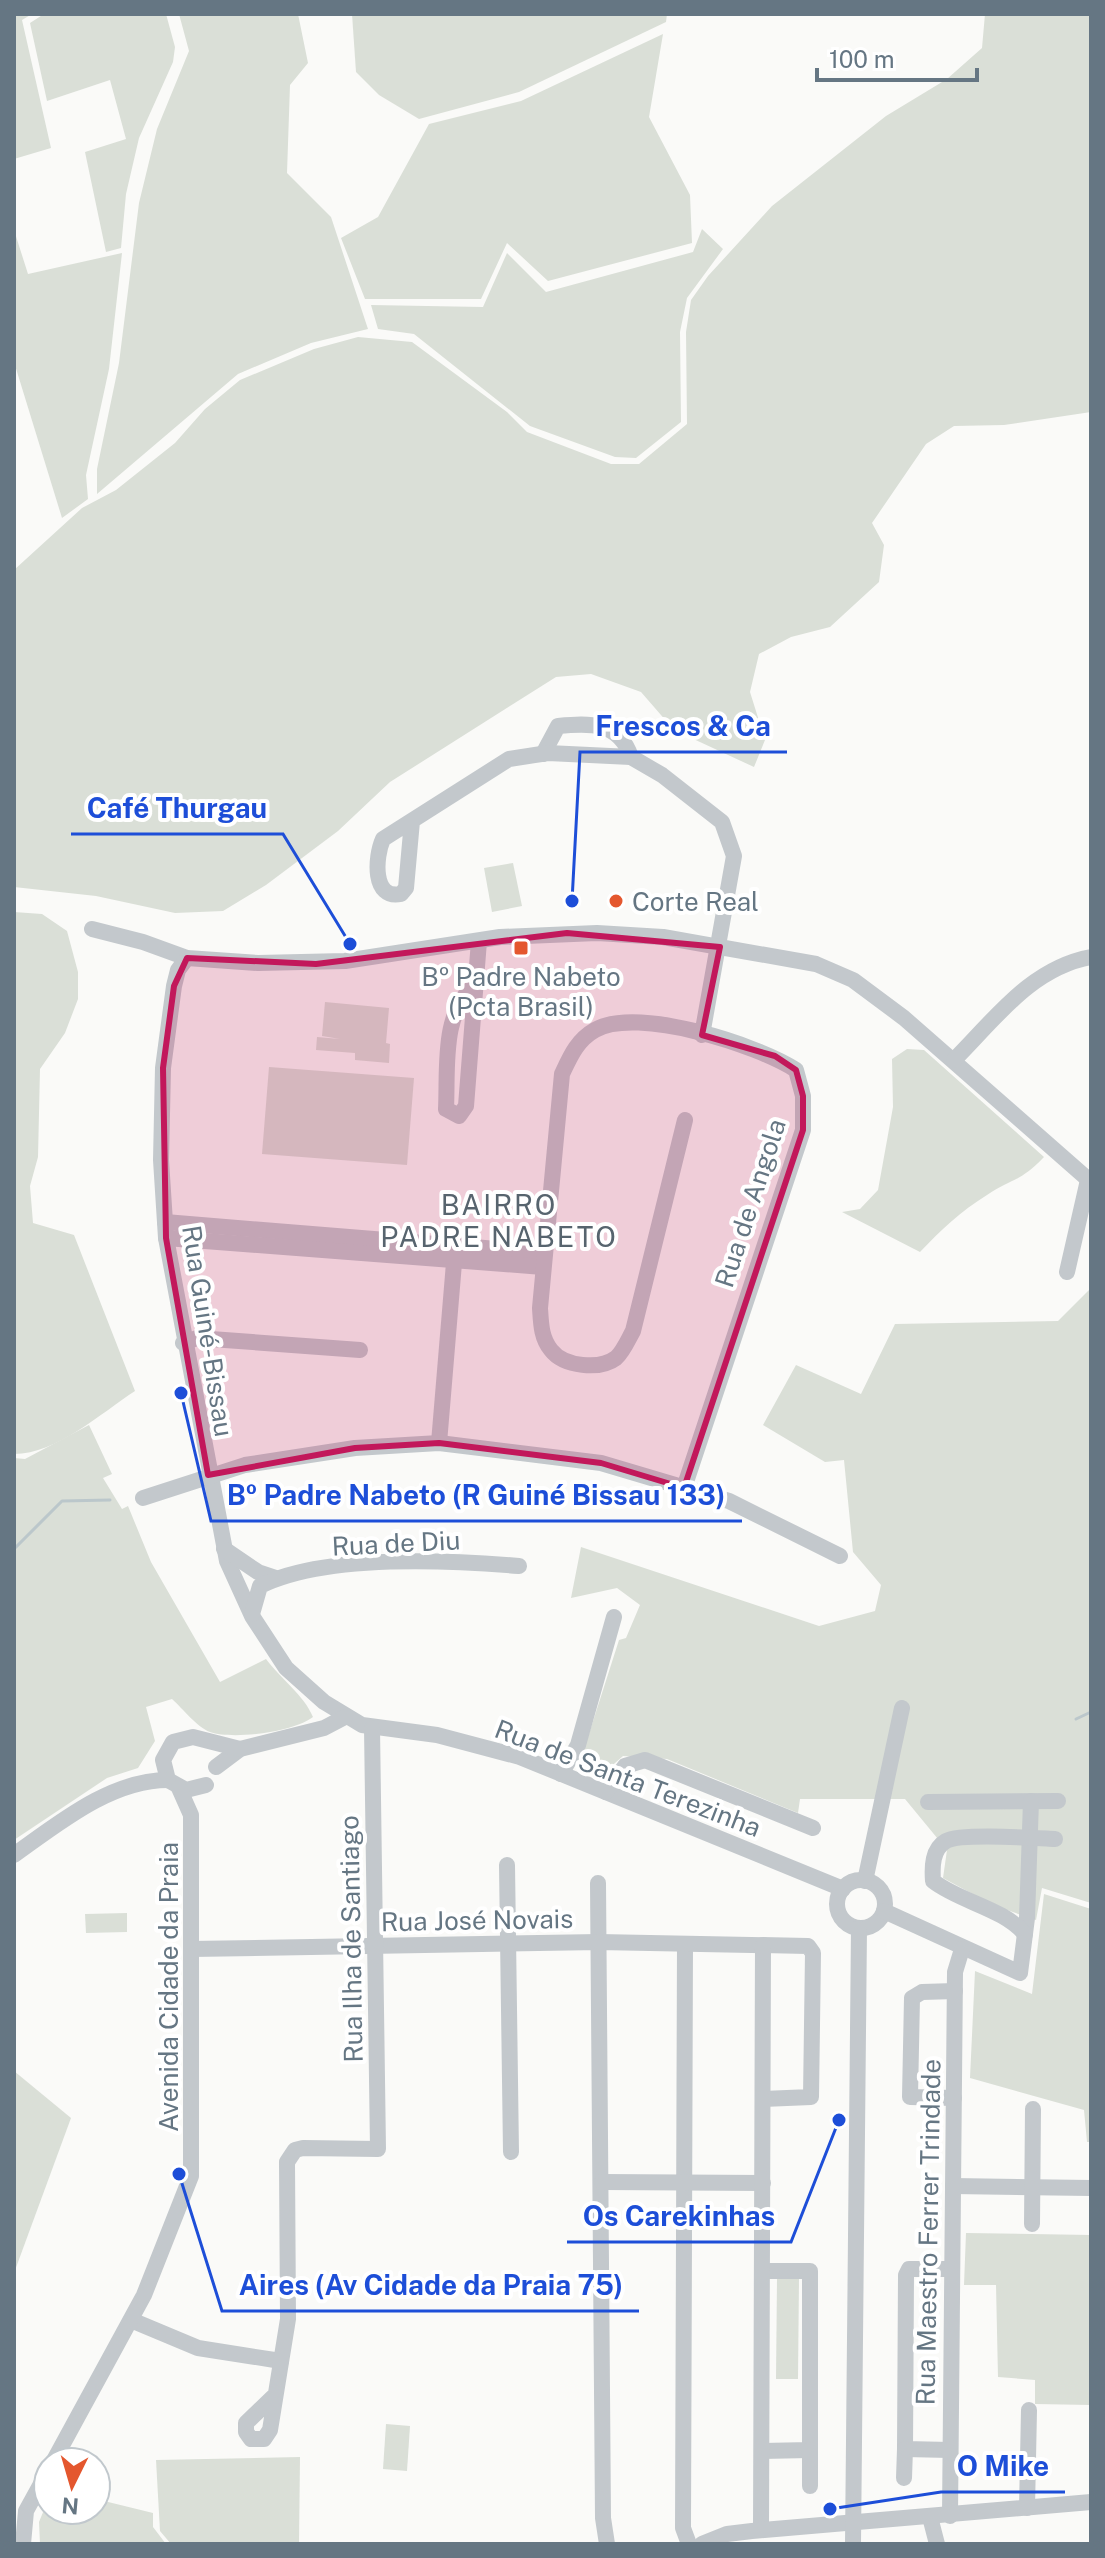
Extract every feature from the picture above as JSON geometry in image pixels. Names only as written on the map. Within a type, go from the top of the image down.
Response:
[{"type":"street","points":[[543,754],[558,726],[593,723],[614,733],[627,746],[631,757]]},
{"type":"street","points":[[412,821],[509,759],[543,754],[631,757],[662,775],[722,822],[734,856],[702,1035]]},
{"type":"street","points":[[92,929],[143,942],[187,958],[316,964],[535,934],[597,933],[663,937],[835,970],[866,988],[954,1060],[1089,1181],[1067,1272]]},
{"type":"street","points":[[476,984],[461,996],[449,1031],[446,1109],[459,1116],[466,1106],[476,984],[479,941]]},
{"type":"street","points":[[954,1060],[1034,981],[1062,965],[1091,957]]},
{"type":"street","name":"Rua Guiné-Bissau","points":[[187,958],[178,970],[174,986],[163,1068],[161,1160],[165,1230],[208,1475],[224,1549],[252,1616],[286,1668],[345,1717]]},
{"type":"street","name":"Rua de Angola","points":[[684,1488],[803,1130],[803,1096],[796,1070],[775,1056],[662,1025],[622,1022],[595,1030],[575,1047],[562,1074],[544,1260],[542,1333],[552,1353],[569,1362],[605,1364],[618,1356],[633,1331],[685,1120]]},
{"type":"street","points":[[165,1230],[544,1260]]},
{"type":"street","points":[[439,1443],[455,1253]]},
{"type":"street","points":[[183,1343],[197,1338],[360,1350]]},
{"type":"street","points":[[143,1498],[245,1465],[355,1448],[439,1443],[601,1463],[729,1501],[840,1556]]},
{"type":"street","points":[[224,1549],[258,1572],[276,1578]]},
{"type":"street","name":"Rua de Diu","points":[[276,1578],[362,1564],[450,1561],[519,1566]]},
{"type":"street","points":[[252,1616],[260,1586],[276,1578]]},
{"type":"street","points":[[561,1774],[578,1745],[614,1617]]},
{"type":"street","points":[[865,1881],[902,1708]]},
{"type":"street","points":[[140,1782],[197,1789],[206,1785],[216,1767],[240,1749],[324,1728],[345,1717]]},
{"type":"street","name":"Rua de Santa Terezinha","points":[[345,1717],[372,1728],[437,1735],[520,1757],[843,1889]]},
{"type":"street","name":"Rua Ilha de Santiago","points":[[281,2361],[288,2319],[287,2162],[295,2150],[303,2148],[378,2149],[372,1728]]},
{"type":"street","points":[[14,1855],[62,1821],[140,1782],[173,1742],[183,1738],[203,1740],[240,1749]]},
{"type":"street","points":[[203,1740],[216,1757],[216,1767]]},
{"type":"street","points":[[165,1755],[164,1770],[174,1784]]},
{"type":"street","points":[[606,1792],[625,1766],[645,1760],[813,1828]]},
{"type":"street","name":"Avenida Cidade da Praia","points":[[174,1784],[191,1815]]},
{"type":"street","name":"Avenida Cidade da Praia","points":[[62,2446],[131,2320],[193,2165],[191,1815],[206,1785]]},
{"type":"street","points":[[884,1911],[1020,1973],[1027,1903],[1031,1801]]},
{"type":"street","points":[[928,1802],[1058,1801]]},
{"type":"street","points":[[1025,1934],[1000,1917],[950,1894],[933,1881],[932,1866],[937,1850],[947,1840],[1055,1839]]},
{"type":"street","points":[[507,1865],[511,2152]]},
{"type":"street","points":[[865,1881],[882,1893],[884,1911],[872,1925],[859,1928],[840,1915],[838,1897],[850,1883],[865,1881]]},
{"type":"street","points":[[598,1883],[606,2542]]},
{"type":"street","points":[[1000,1917],[1027,1903]]},
{"type":"street","points":[[853,2544],[859,1928]]},
{"type":"street","name":"Rua José Novais","points":[[191,1949],[599,1942],[789,1943],[808,1946],[813,1953],[811,2097],[763,2099]]},
{"type":"street","points":[[685,1944],[683,2528],[689,2544]]},
{"type":"street","points":[[756,2535],[762,2451],[763,1945]]},
{"type":"street","name":"Rua Maestro Ferrer Trindade","points":[[950,2516],[955,1972],[962,1949]]},
{"type":"street","points":[[954,2098],[910,2097],[912,1998],[922,1992],[955,1991]]},
{"type":"street","points":[[1032,2224],[1033,2109]]},
{"type":"street","points":[[602,2182],[763,2183]]},
{"type":"street","points":[[953,2186],[1091,2188]]},
{"type":"street","points":[[904,2478],[906,2271],[952,2269]]},
{"type":"street","points":[[763,2271],[810,2271],[810,2486]]},
{"type":"street","points":[[131,2320],[198,2348],[281,2361],[273,2397]]},
{"type":"street","points":[[1027,2508],[1029,2410]]},
{"type":"street","points":[[905,2449],[950,2450]]},
{"type":"street","points":[[762,2451],[810,2450]]},
{"type":"street","points":[[23,2544],[26,2511],[32,2500]]},
{"type":"street","points":[[702,2544],[727,2534],[756,2535],[1091,2502]]},
{"type":"street","points":[[930,2517],[937,2544]]},
{"type":"highlighted area","points":[[567,933],[720,947],[702,1035],[775,1056],[796,1070],[803,1096],[803,1130],[684,1488],[601,1463],[439,1443],[355,1448],[208,1475],[166,1238],[163,1068],[174,986],[187,958],[316,964]]},
{"type":"shaded area","points":[[14,14],[32,14],[22,20],[51,148],[14,159]]},
{"type":"shaded area","points":[[44,14],[166,14],[175,47],[173,62],[139,138],[126,194],[121,248],[106,252],[85,152],[126,139],[110,80],[47,101],[30,23]]},
{"type":"shaded area","points":[[179,14],[298,14],[308,63],[290,85],[287,173],[331,217],[368,329],[311,343],[238,374],[97,494],[97,469],[119,363],[139,203],[157,129],[189,51]]},
{"type":"shaded area","points":[[352,14],[667,14],[666,22],[519,92],[419,119],[379,95],[356,72]]},
{"type":"shaded area","points":[[985,14],[1091,14],[1091,412],[1004,425],[954,426],[926,444],[872,523],[884,545],[879,582],[830,627],[791,637],[759,654],[750,692],[765,740],[754,767],[674,730],[641,692],[591,674],[556,677],[390,782],[338,831],[266,885],[223,911],[175,913],[96,896],[14,887],[14,570],[82,508],[116,490],[175,443],[205,409],[240,380],[314,349],[358,337],[412,342],[507,412],[527,432],[611,464],[639,464],[687,424],[686,332],[691,300],[708,276],[772,206],[886,116],[947,79],[982,48]]},
{"type":"shaded area","points":[[663,34],[649,117],[690,195],[692,243],[548,281],[507,243],[481,299],[365,299],[341,238],[378,217],[429,124],[521,101]]},
{"type":"shaded area","points":[[702,229],[723,249],[687,298],[680,332],[681,422],[636,458],[615,457],[530,426],[414,334],[378,329],[371,305],[483,307],[507,253],[546,292],[693,252]]},
{"type":"shaded area","points":[[14,230],[28,274],[122,253],[109,369],[86,475],[88,499],[62,518],[14,362]]},
{"type":"shaded area","points":[[513,863],[522,906],[492,912],[484,868]]},
{"type":"shaded area","points":[[14,912],[42,914],[67,931],[78,972],[78,999],[65,1033],[40,1069],[38,1157],[30,1186],[33,1223],[74,1235],[135,1391],[62,1440],[30,1452],[14,1454]]},
{"type":"shaded area","points":[[325,1002],[389,1008],[386,1043],[390,1044],[389,1063],[355,1060],[355,1053],[316,1050],[317,1037],[340,1039],[322,1036]]},
{"type":"shaded area","points":[[907,1049],[924,1050],[1044,1157],[1022,1176],[969,1208],[920,1252],[842,1212],[860,1209],[878,1190],[893,1107],[892,1059]]},
{"type":"shaded area","points":[[269,1067],[414,1078],[407,1165],[262,1154]]},
{"type":"shaded area","points":[[1091,1288],[1091,1903],[1042,1888],[1036,1920],[995,1906],[943,1878],[947,1850],[905,1799],[800,1799],[798,1813],[667,1759],[623,1756],[598,1778],[579,1765],[619,1640],[626,1638],[640,1605],[617,1588],[571,1598],[581,1547],[819,1626],[875,1611],[881,1585],[853,1552],[844,1460],[825,1462],[763,1425],[796,1365],[861,1394],[895,1324],[1058,1321]]},
{"type":"shaded area","points":[[89,1425],[112,1474],[103,1478],[122,1509],[128,1506],[151,1562],[220,1682],[266,1659],[304,1701],[313,1717],[292,1727],[233,1735],[205,1730],[172,1699],[146,1707],[155,1741],[138,1768],[107,1778],[14,1840],[14,1458],[25,1459]]},
{"type":"shaded area","points":[[1044,1894],[1091,1909],[1091,2142],[1087,2142],[1084,2110],[970,2078],[975,1971],[1032,1994]]},
{"type":"shaded area","points":[[127,1913],[127,1932],[86,1933],[85,1914]]},
{"type":"shaded area","points":[[14,2071],[71,2118],[14,2273]]},
{"type":"shaded area","points":[[966,2233],[1091,2235],[1091,2405],[1035,2404],[1035,2380],[998,2377],[996,2285],[964,2285]]},
{"type":"shaded area","points":[[777,2279],[799,2279],[798,2379],[776,2379]]},
{"type":"shaded area","points":[[386,2424],[410,2426],[407,2471],[383,2469]]},
{"type":"shaded area","points":[[300,2457],[299,2544],[171,2544],[160,2531],[156,2460]]},
{"type":"shaded area","points":[[112,2503],[153,2513],[153,2527],[166,2544],[40,2544],[39,2526],[112,2526]]},
{"type":"waterway","points":[[14,1549],[62,1501],[110,1500]]},
{"type":"waterway","points":[[1076,1719],[1091,1712]]},
{"type":"place","name":"Frescos & Ca","points":[[572,901]]},
{"type":"place","name":"Corte Real","points":[[616,901]]},
{"type":"place","name":"Café Thurgau","points":[[350,944]]},
{"type":"place","name":"Bº Padre Nabeto (Pcta Brasil)","points":[[521,948]]},
{"type":"place","name":"Bº Padre Nabeto (R Guiné Bissau 133)","points":[[181,1393]]},
{"type":"place","name":"Os Carekinhas","points":[[839,2120]]},
{"type":"place","name":"Aires (Av Cidade da Praia 75)","points":[[179,2174]]},
{"type":"place","name":"O Mike","points":[[830,2509]]},
{"type":"district","name":"BAIRRO PADRE NABETO","points":[[499,1220]]}]
